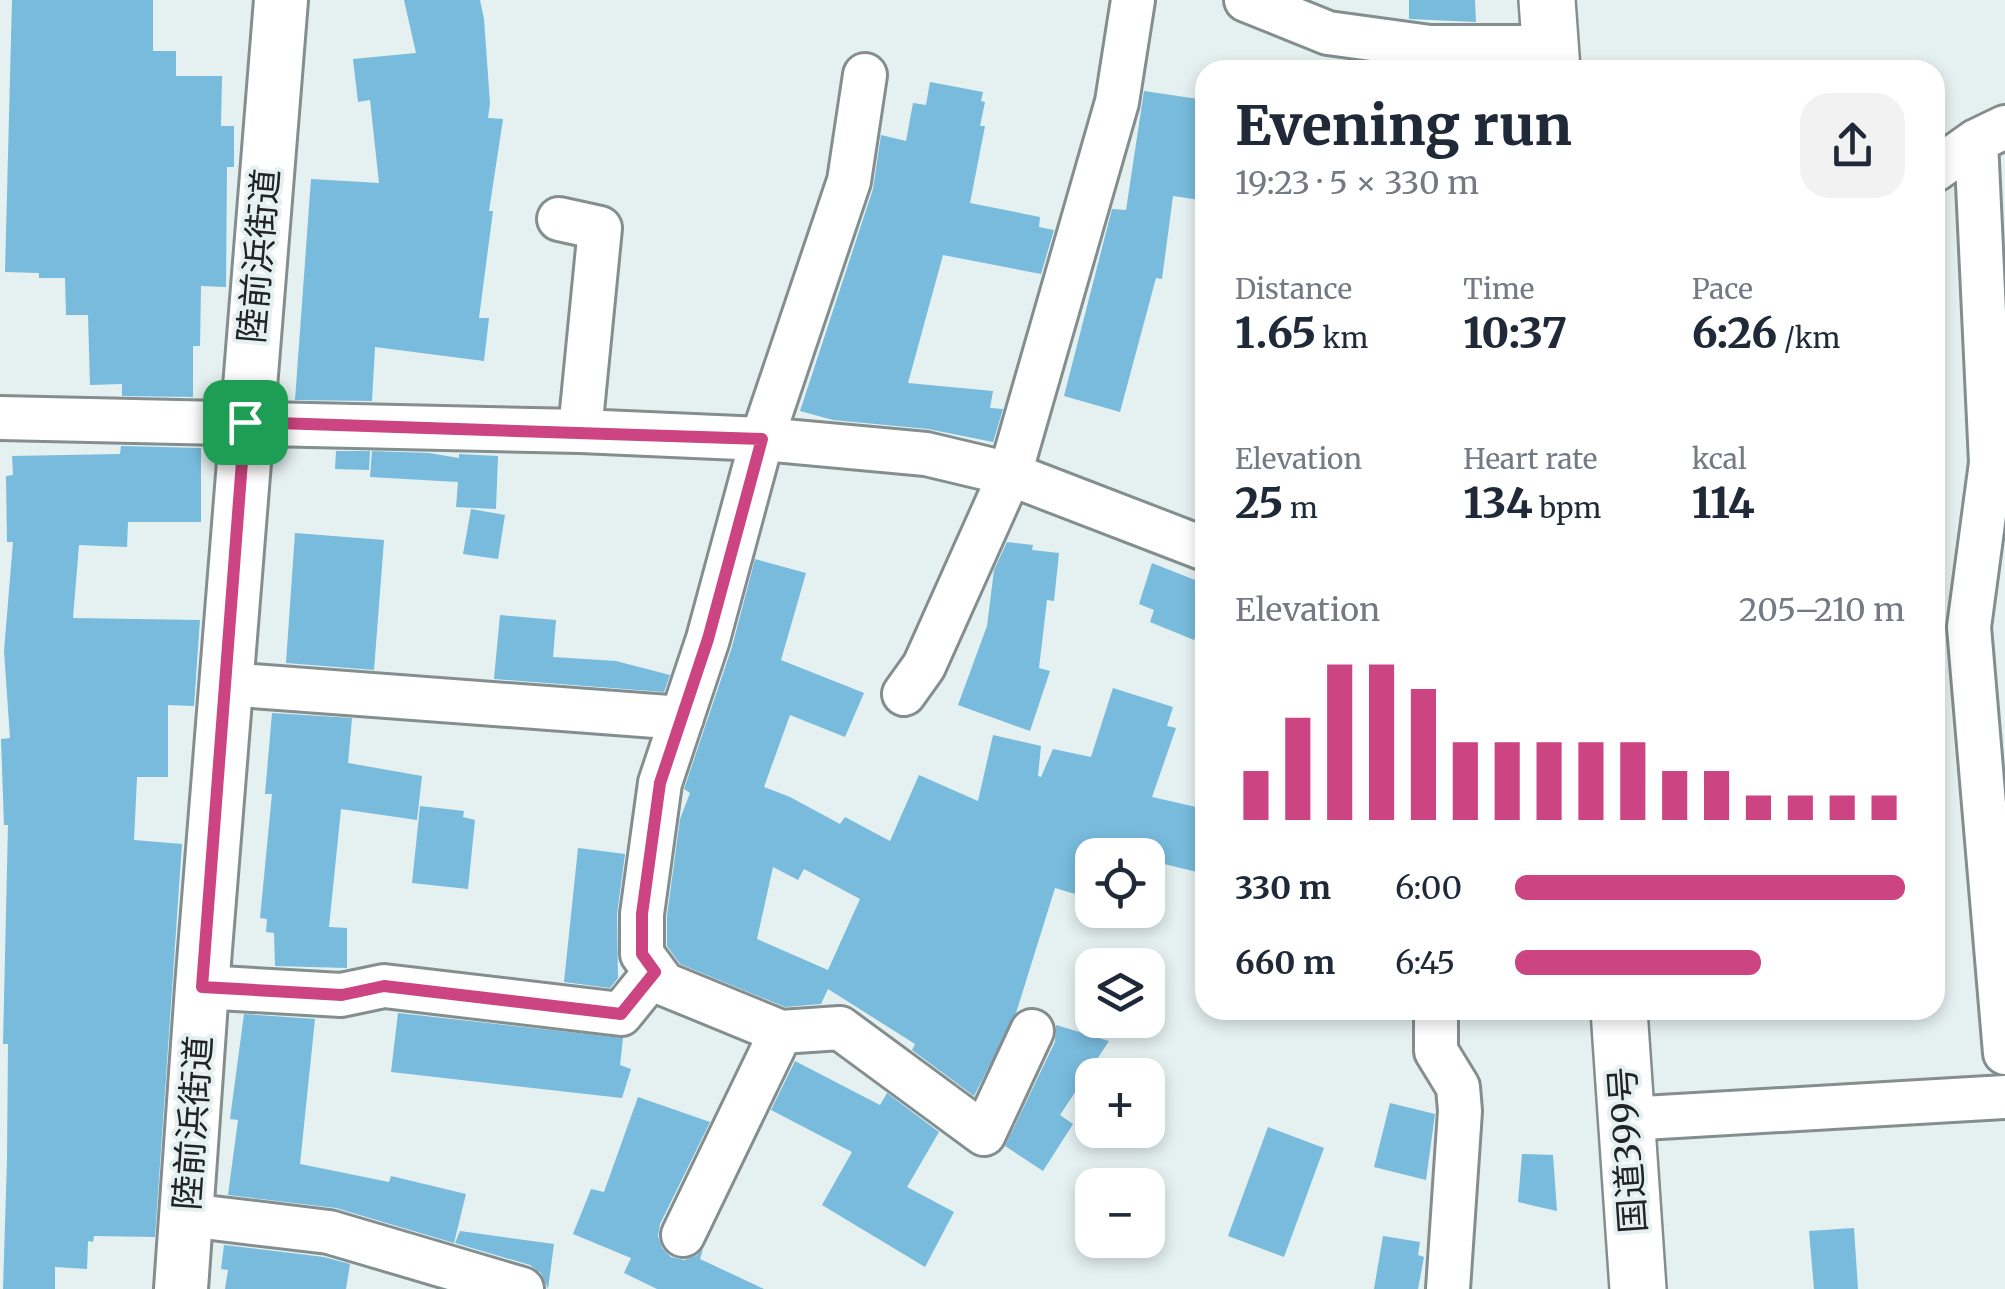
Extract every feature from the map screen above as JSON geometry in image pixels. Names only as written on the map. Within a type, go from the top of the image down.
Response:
[{"type":"highway","name":"国道399号","points":[[1620,1020],[1638,1289]]},
{"type":"street","name":"陸前浜街道","points":[[181,1289],[280,0]]},
{"type":"street","points":[[904,694],[924,666],[1010,474],[1117,102],[1134,0]]},
{"type":"street","points":[[1246,0],[1328,33],[1430,47],[1550,39]]},
{"type":"street","points":[[865,75],[849,181],[762,439],[708,639],[660,783],[642,914],[642,954],[664,984],[780,1032],[840,1028],[984,1134],[1032,1032]]},
{"type":"street","points":[[1945,163],[1990,134]]},
{"type":"street","points":[[1990,134],[1991,463],[1969,627],[1952,642],[2005,1053]]},
{"type":"street","points":[[560,219],[600,228],[580,431]]},
{"type":"street","points":[[0,418],[580,431],[762,439],[926,454],[1010,474],[1195,545]]},
{"type":"street","points":[[225,684],[682,718]]},
{"type":"street","points":[[202,987],[342,995],[384,986],[621,1014],[655,972]]},
{"type":"street","points":[[1436,1020],[1436,1051],[1458,1087],[1460,1111],[1448,1289]]},
{"type":"street","points":[[684,1234],[780,1032]]},
{"type":"street","points":[[1626,1119],[2005,1097]]},
{"type":"street","points":[[187,1216],[330,1232],[522,1289]]},
{"type":"building","points":[[12,0],[153,0],[153,51],[176,51],[176,76],[222,76],[221,126],[234,126],[234,167],[227,167],[226,287],[201,286],[200,346],[193,346],[193,397],[122,396],[122,384],[90,385],[88,315],[66,315],[65,278],[5,272]]},
{"type":"building","points":[[404,0],[480,0],[490,103],[488,118],[503,119],[479,318],[489,318],[484,361],[375,347],[372,401],[295,400],[311,179],[379,183],[370,100],[358,102],[353,59],[416,53]]},
{"type":"building","points":[[1409,0],[1475,0],[1476,22],[1409,19]]},
{"type":"building","points":[[930,82],[983,92],[980,126],[985,126],[970,203],[1040,217],[1039,227],[1054,230],[1041,274],[943,255],[908,383],[993,391],[990,408],[1003,409],[993,442],[928,429],[833,420],[800,411],[873,189],[881,135],[906,141],[913,103],[926,105]]},
{"type":"building","points":[[1144,91],[1195,99],[1195,199],[1173,196],[1162,279],[1156,278],[1120,412],[1064,396],[1112,209],[1126,210]]},
{"type":"building","points":[[121,446],[201,448],[201,522],[128,522],[127,547],[79,545],[73,618],[200,620],[194,706],[168,705],[168,777],[137,777],[134,840],[182,844],[155,1237],[94,1236],[93,1242],[88,1241],[87,1269],[55,1267],[55,1289],[3,1289],[8,825],[4,825],[1,739],[10,738],[4,651],[13,542],[7,542],[6,476],[13,475],[12,456],[120,454]]},
{"type":"building","points":[[336,451],[370,451],[369,470],[335,469]]},
{"type":"building","points":[[372,451],[459,458],[459,454],[498,456],[496,509],[456,507],[458,482],[370,477]]},
{"type":"building","points":[[471,509],[505,515],[498,559],[463,554]]},
{"type":"building","points":[[295,533],[384,540],[374,670],[286,663]]},
{"type":"building","points":[[1007,542],[1059,553],[1054,601],[1047,600],[1039,668],[1050,671],[1030,731],[958,705],[987,626],[994,570]]},
{"type":"building","points":[[755,559],[806,573],[781,660],[864,693],[845,737],[790,715],[764,787],[840,824],[845,817],[890,841],[919,775],[978,801],[993,735],[1041,746],[1041,777],[1053,749],[1091,757],[1113,688],[1173,707],[1167,726],[1176,728],[1152,797],[1195,807],[1195,872],[1165,864],[1165,838],[1075,838],[1075,894],[1055,888],[1016,1013],[974,1096],[912,1050],[915,1044],[828,989],[821,1004],[785,1007],[680,964],[667,946],[667,916],[680,819],[690,793],[684,789],[732,647]],"holes":[[[773,867],[798,880],[804,869],[860,899],[828,970],[757,939]]]},
{"type":"building","points":[[1152,563],[1195,580],[1194,640],[1150,622],[1154,610],[1139,604]]},
{"type":"building","points":[[500,615],[556,620],[553,657],[616,661],[670,675],[664,692],[494,679]]},
{"type":"building","points":[[272,713],[352,718],[348,763],[422,776],[417,820],[341,809],[329,927],[347,928],[347,968],[275,966],[274,933],[266,932],[267,919],[260,918],[272,794],[265,794]]},
{"type":"building","points":[[420,806],[464,811],[463,817],[475,820],[468,889],[412,883]]},
{"type":"building","points":[[578,848],[625,854],[617,914],[618,978],[610,988],[564,982]]},
{"type":"building","points":[[398,1013],[623,1038],[620,1065],[631,1069],[622,1098],[391,1072]]},
{"type":"building","points":[[244,1014],[315,1019],[300,1164],[389,1182],[391,1176],[466,1194],[454,1243],[336,1208],[228,1195],[238,1120],[230,1119]]},
{"type":"building","points":[[1056,1025],[1075,1031],[1075,1038],[1109,1041],[1098,1058],[1075,1058],[1075,1092],[1060,1115],[1073,1124],[1043,1171],[1005,1146],[1055,1042]]},
{"type":"building","points":[[795,1061],[880,1105],[887,1093],[939,1132],[907,1187],[954,1212],[925,1267],[822,1205],[852,1152],[771,1110]]},
{"type":"building","points":[[638,1097],[710,1122],[660,1224],[662,1248],[671,1257],[684,1260],[703,1249],[700,1259],[764,1289],[657,1289],[624,1273],[631,1258],[573,1234],[591,1189],[604,1192]]},
{"type":"building","points":[[1390,1103],[1435,1114],[1426,1180],[1374,1167]]},
{"type":"building","points":[[1268,1127],[1324,1148],[1284,1257],[1228,1236]]},
{"type":"building","points":[[1522,1154],[1553,1155],[1557,1211],[1518,1202]]},
{"type":"building","points":[[1854,1228],[1858,1289],[1814,1289],[1809,1231]]},
{"type":"building","points":[[460,1231],[554,1244],[548,1289],[541,1273],[530,1265],[455,1243]]},
{"type":"building","points":[[1383,1236],[1420,1242],[1418,1255],[1424,1257],[1418,1289],[1374,1289]]},
{"type":"building","points":[[224,1245],[324,1257],[350,1264],[346,1289],[225,1289],[228,1270],[221,1269]]},
{"type":"route","points":[[245,422],[762,439],[708,639],[660,783],[642,914],[642,954],[655,972],[621,1014],[384,986],[342,995],[202,987],[245,422]]}]
